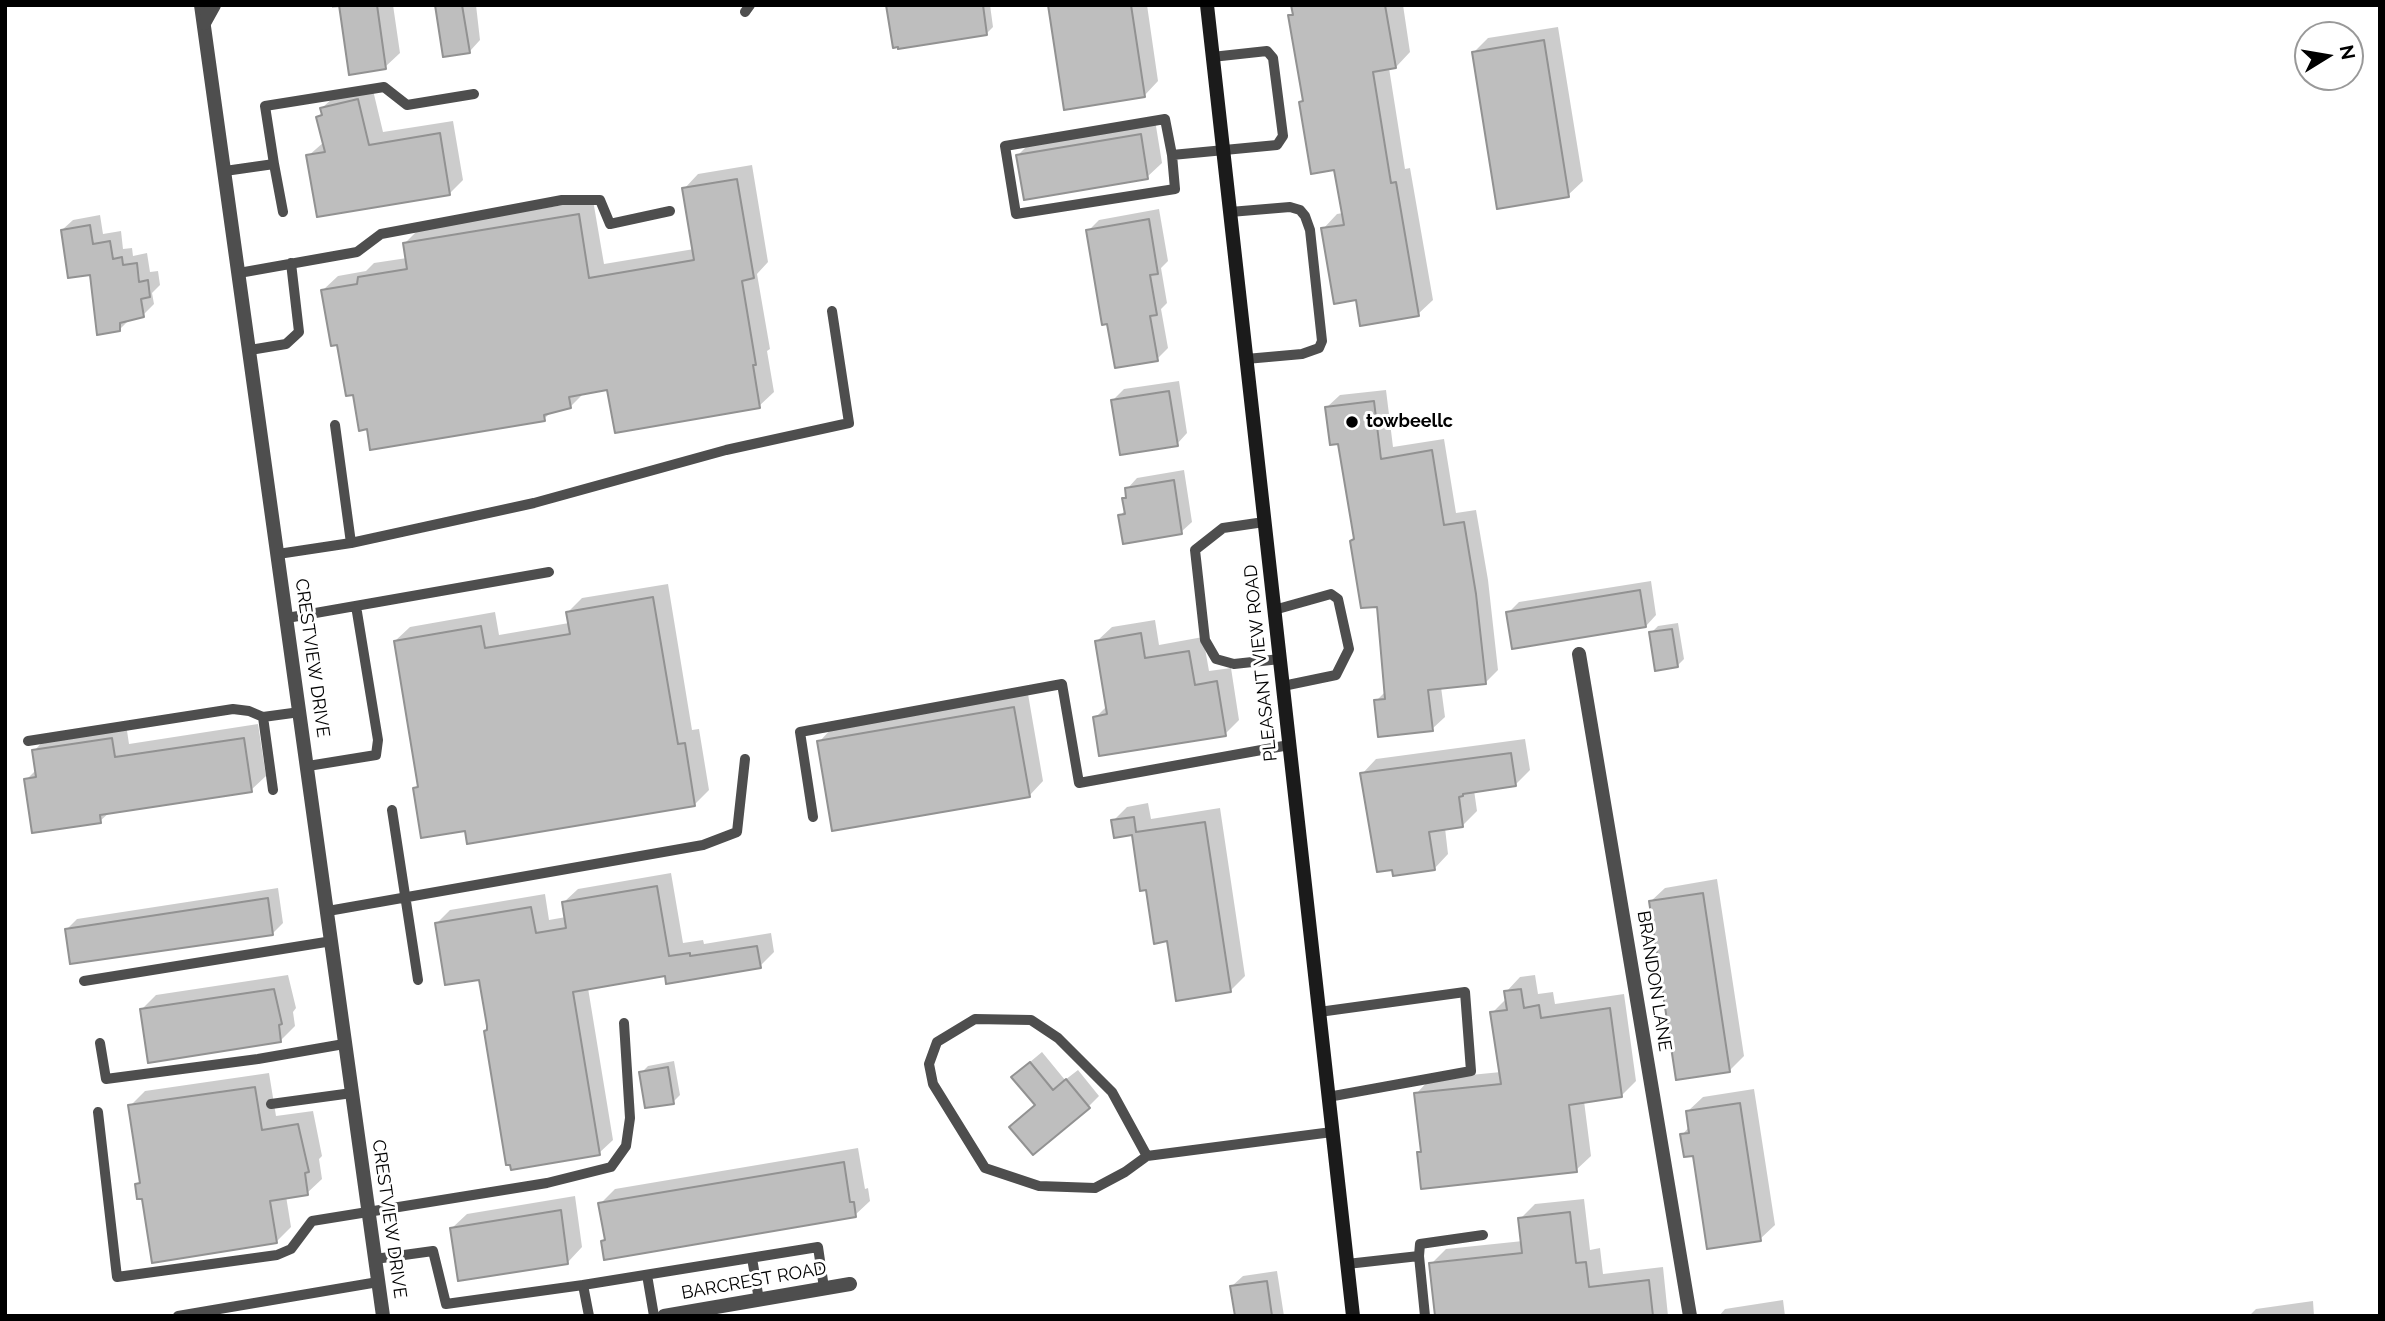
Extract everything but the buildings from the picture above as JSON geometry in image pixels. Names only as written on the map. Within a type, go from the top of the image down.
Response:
[{"type":"main road","name":"PLEASANT VIEW ROAD","points":[[1207,5],[1353,1316]]},
{"type":"street","name":"CRESTVIEW DRIVE","points":[[201,5],[383,1316]]},
{"type":"street","points":[[204,23],[214,5]]},
{"type":"street","name":"BRANDON LANE","points":[[1579,654],[1690,1316]]},
{"type":"street","name":"BARCREST ROAD","points":[[664,1316],[850,1284]]},
{"type":"lane","points":[[1172,155],[1277,145],[1283,136],[1273,58],[1266,51],[1212,57]]},
{"type":"lane","points":[[283,212],[265,106],[384,87],[407,105],[474,94]]},
{"type":"lane","points":[[1165,119],[1172,155],[1175,189],[1016,214],[1005,146],[1165,119]]},
{"type":"lane","points":[[225,172],[274,163]]},
{"type":"lane","points":[[239,273],[357,252],[381,234],[562,200],[600,200],[610,224],[670,211]]},
{"type":"lane","points":[[1230,212],[1290,207],[1300,210],[1310,230],[1322,341],[1319,348],[1301,354],[1246,359]]},
{"type":"lane","points":[[250,350],[286,344],[299,332],[291,263]]},
{"type":"lane","points":[[278,554],[351,543],[534,503],[726,450],[849,423],[832,311]]},
{"type":"lane","points":[[335,425],[351,543]]},
{"type":"lane","points":[[1264,522],[1223,528],[1195,550],[1196,563],[1205,640],[1216,659],[1234,664],[1280,659]]},
{"type":"lane","points":[[287,618],[549,572]]},
{"type":"lane","points":[[1274,610],[1331,594],[1338,599],[1349,649],[1336,675],[1283,686]]},
{"type":"lane","points":[[308,766],[376,755],[378,740],[356,606]]},
{"type":"lane","points":[[813,817],[800,732],[1062,684],[1079,783],[1289,745]]},
{"type":"lane","points":[[28,741],[233,709],[263,717],[300,712]]},
{"type":"lane","points":[[263,717],[273,790]]},
{"type":"lane","points":[[328,911],[704,845],[737,832],[745,759]]},
{"type":"lane","points":[[392,810],[418,980]]},
{"type":"lane","points":[[84,981],[332,941]]},
{"type":"lane","points":[[1319,1012],[1465,992],[1471,1071],[1328,1097]]},
{"type":"lane","points":[[1147,1156],[1112,1092],[1058,1038],[1031,1020],[975,1019],[937,1042],[929,1064],[933,1084],[985,1168],[1040,1186],[1095,1188],[1147,1156],[1332,1132]]},
{"type":"lane","points":[[98,1112],[117,1277],[277,1255],[291,1249],[312,1222],[547,1183],[611,1167],[626,1146],[630,1118],[624,1023]]},
{"type":"lane","points":[[100,1043],[106,1079],[258,1059],[344,1044]]},
{"type":"lane","points":[[271,1104],[352,1093]]},
{"type":"lane","points":[[1425,1316],[1420,1244],[1483,1234]]},
{"type":"lane","points":[[375,1259],[433,1251],[446,1304],[817,1247],[824,1288]]},
{"type":"lane","points":[[1347,1265],[1419,1256]]},
{"type":"lane","points":[[752,1258],[759,1300]]},
{"type":"lane","points":[[647,1275],[654,1316]]},
{"type":"lane","points":[[177,1316],[378,1282]]},
{"type":"lane","points":[[583,1285],[589,1316]]},
{"type":"place","name":"towbeellc","points":[[1352,422]]}]
